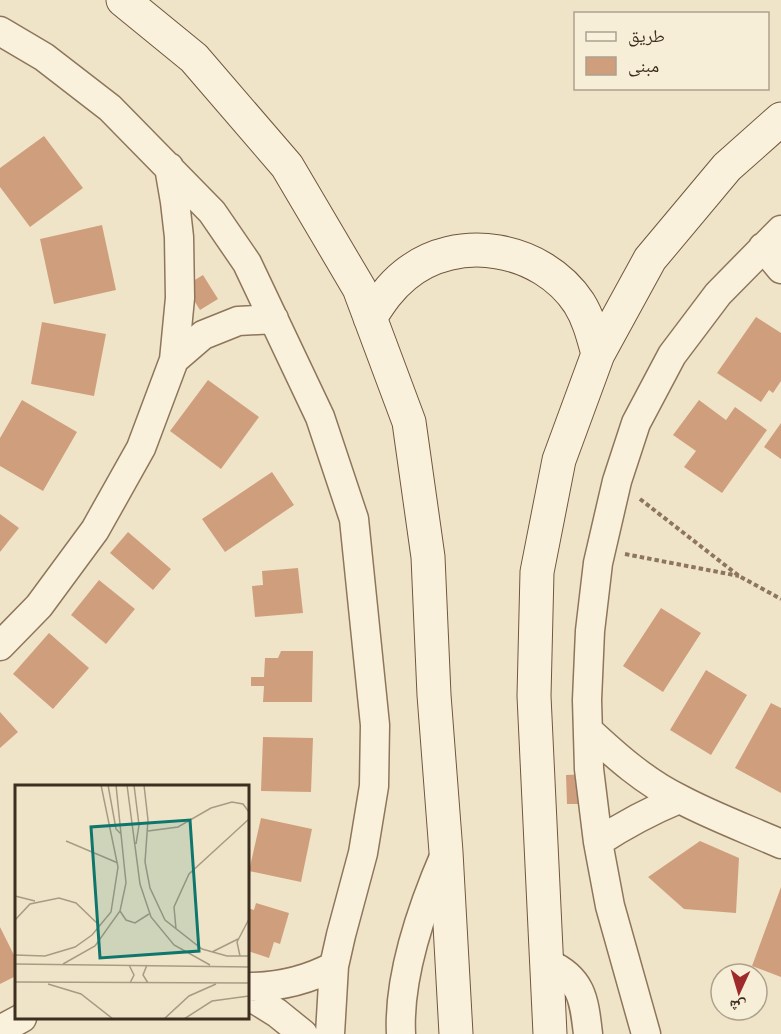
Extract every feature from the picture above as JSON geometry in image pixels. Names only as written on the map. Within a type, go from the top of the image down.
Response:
[{"type":"street","points":[[123,0],[195,58],[287,166],[359,288],[409,422],[428,557],[434,695],[446,852],[456,1034]]},
{"type":"street","points":[[0,31],[44,57],[110,108],[212,212],[247,263],[320,417],[354,519],[375,725],[374,786],[363,853],[340,935],[334,966],[330,1034]]},
{"type":"street","points":[[550,1034],[534,696],[537,572],[559,460],[598,354],[650,259],[726,167],[781,119]]},
{"type":"street","points":[[0,646],[39,606],[95,530],[141,447],[174,360],[180,298],[179,237],[169,167]]},
{"type":"street","points":[[179,237],[220,224]]},
{"type":"street","points":[[646,1034],[610,906],[598,842],[590,769],[587,700],[590,631],[598,563],[617,481],[636,423],[672,356],[718,294],[772,239],[781,269]]},
{"type":"street","points":[[370,318],[385,294],[405,274],[429,260],[456,252],[484,250],[502,252],[537,264],[560,281],[578,302],[591,327],[598,354]]},
{"type":"street","points":[[174,360],[203,335],[238,321],[274,319]]},
{"type":"street","points":[[588,730],[646,779],[679,799],[781,844]]},
{"type":"street","points":[[598,842],[633,820],[679,799]]},
{"type":"street","points":[[401,1034],[400,1017],[410,956],[430,888],[446,852]]},
{"type":"street","points":[[547,963],[570,977],[578,987],[585,1006],[588,1034]]},
{"type":"street","points":[[249,987],[287,984],[312,977],[334,966]]},
{"type":"street","points":[[249,996],[277,1013],[303,1034]]},
{"type":"street","points":[[0,1030],[19,1019]]},
{"type":"path","points":[[617,481],[739,576],[781,599]]},
{"type":"path","points":[[601,550],[739,576]]},
{"type":"building","points":[[44,136],[83,188],[30,227],[0,187],[0,168]]},
{"type":"building","points":[[102,225],[116,290],[54,304],[40,239]]},
{"type":"building","points":[[203,275],[218,299],[200,310],[185,286]]},
{"type":"building","points":[[756,317],[781,333],[781,381],[773,393],[769,390],[761,402],[717,373]]},
{"type":"building","points":[[42,322],[106,334],[94,396],[31,384]]},
{"type":"building","points":[[208,380],[259,417],[221,469],[170,431]]},
{"type":"building","points":[[22,400],[77,432],[43,491],[0,466],[0,438]]},
{"type":"building","points":[[699,400],[726,420],[735,407],[767,430],[722,493],[684,467],[696,451],[673,435]]},
{"type":"building","points":[[781,423],[781,459],[764,447]]},
{"type":"building","points":[[272,472],[294,505],[225,552],[202,519]]},
{"type":"building","points":[[0,514],[19,528],[0,552]]},
{"type":"building","points":[[128,532],[171,569],[153,590],[110,553]]},
{"type":"building","points":[[298,568],[303,613],[255,617],[252,586],[263,585],[262,571]]},
{"type":"building","points":[[99,580],[135,609],[106,644],[71,615]]},
{"type":"building","points":[[661,608],[701,633],[663,692],[623,666]]},
{"type":"building","points":[[49,633],[89,668],[53,709],[13,674]]},
{"type":"building","points":[[281,651],[313,651],[312,702],[263,702],[264,686],[251,686],[251,677],[264,677],[265,658],[278,658]]},
{"type":"building","points":[[706,670],[747,695],[711,755],[670,730]]},
{"type":"building","points":[[771,703],[781,708],[781,793],[735,768]]},
{"type":"building","points":[[0,712],[18,732],[0,748]]},
{"type":"building","points":[[263,737],[313,738],[311,792],[261,791]]},
{"type":"building","points":[[586,774],[587,804],[567,804],[566,775]]},
{"type":"building","points":[[261,818],[312,829],[301,882],[249,871]]},
{"type":"building","points":[[700,841],[739,858],[736,913],[684,909],[648,877]]},
{"type":"building","points":[[781,887],[781,977],[769,972],[769,962],[753,962]]},
{"type":"building","points":[[256,903],[289,913],[280,944],[274,942],[269,958],[249,951],[249,908],[254,910]]},
{"type":"building","points":[[0,927],[15,957],[15,976],[0,984]]}]
